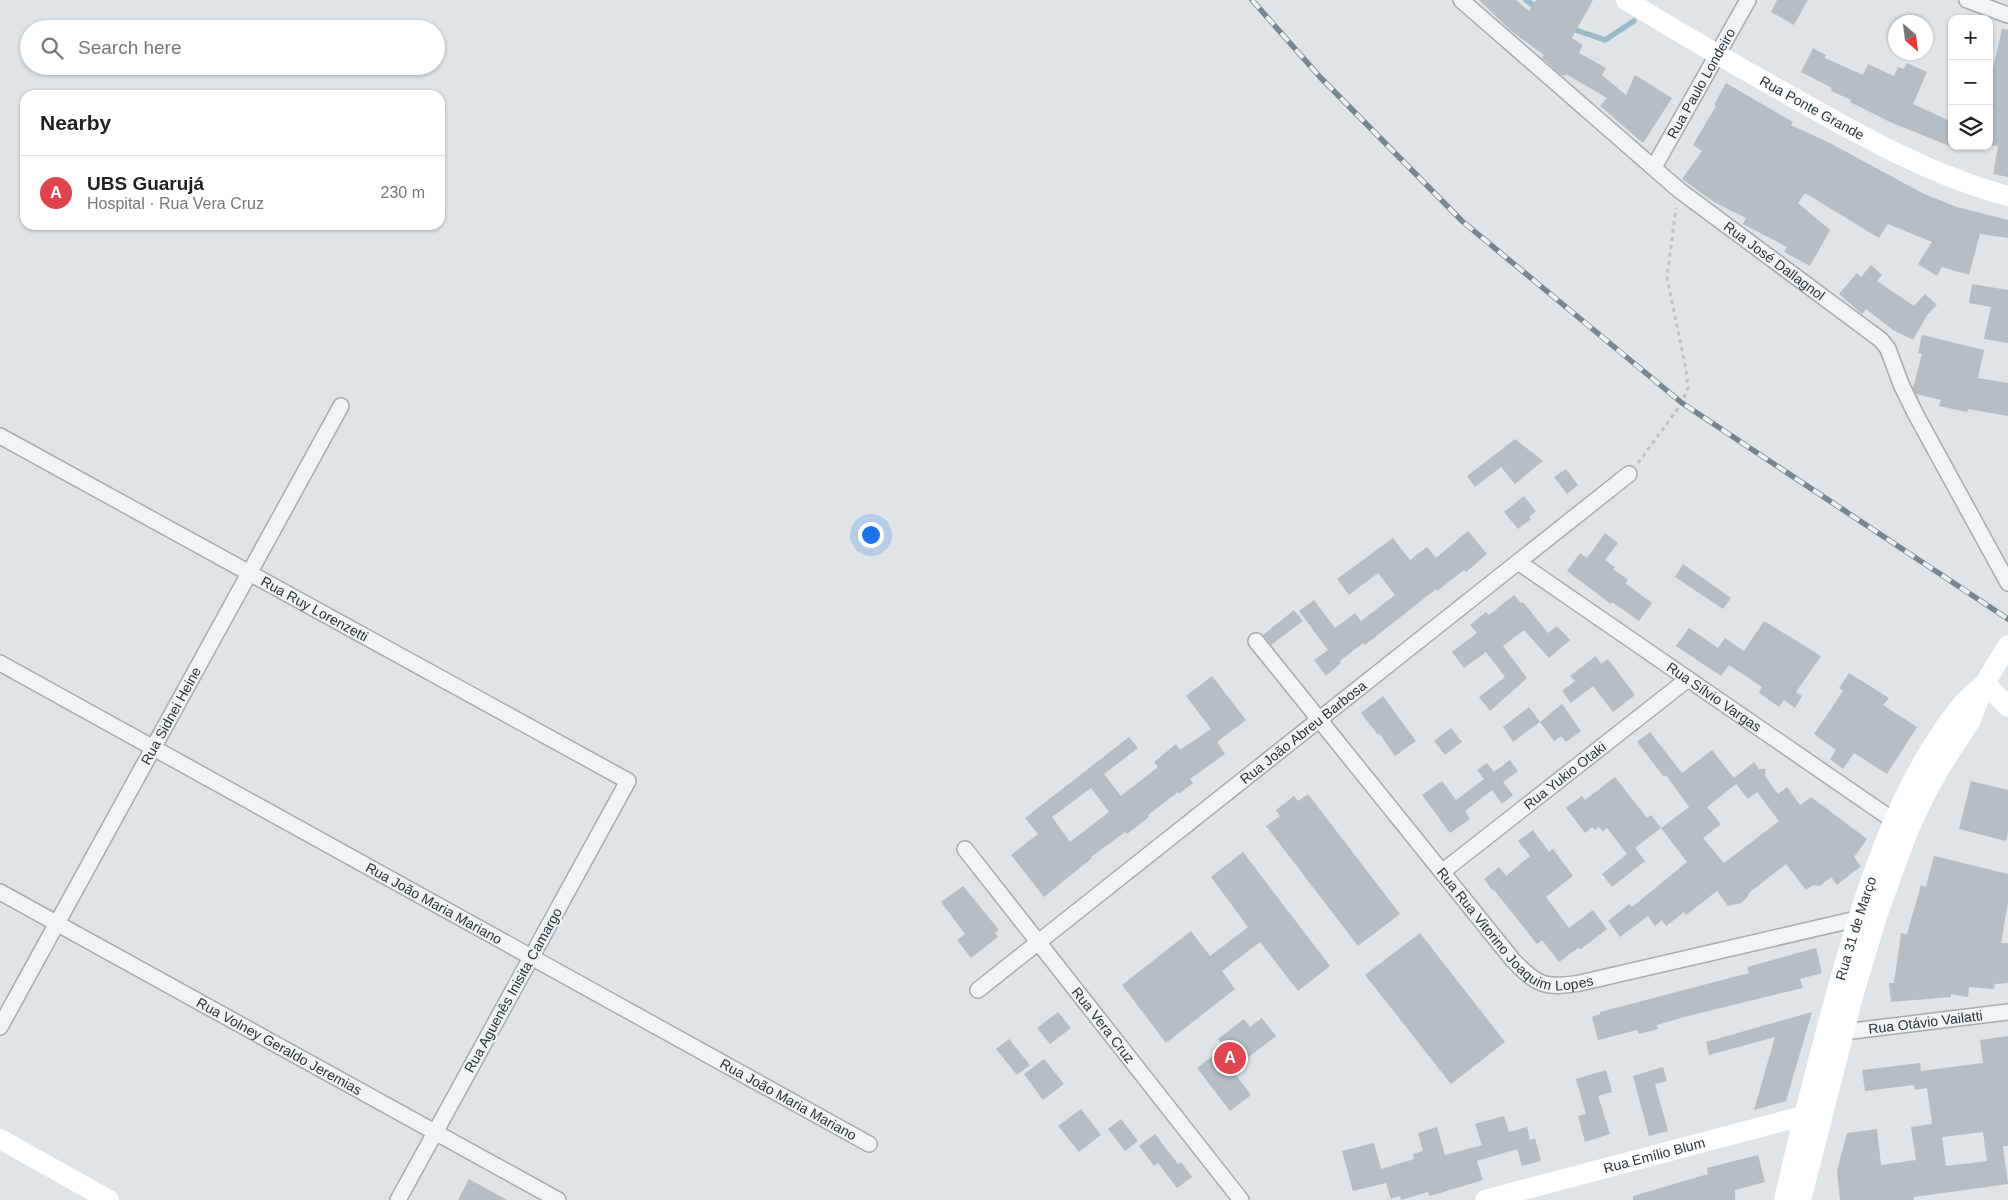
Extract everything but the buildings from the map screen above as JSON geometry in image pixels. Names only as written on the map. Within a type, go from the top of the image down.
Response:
[{"type":"main road","name":"Rua Ponte Grande","points":[[1626,0],[1828,117],[1900,154],[1953,179],[2008,196]]},
{"type":"main road","name":"Rua 31 de Março","points":[[1801,1200],[1844,1032],[1878,913],[1908,788],[1949,720],[1961,705],[1985,683],[2008,645]]},
{"type":"main road","points":[[1985,683],[2008,707]]},
{"type":"main road","name":"Rua 31 de Março","points":[[1784,1200],[1803,1116],[1858,919],[1900,825]]},
{"type":"main road","name":"Rua Emílio Blum","points":[[1485,1200],[1824,1110]]},
{"type":"main road","points":[[0,1139],[109,1200]]},
{"type":"street","name":"Rua José Dallagnol","points":[[1461,0],[1678,190],[1881,340],[1888,349],[1900,384],[1915,413],[2008,583]]},
{"type":"street","name":"Rua Paulo Londeiro","points":[[1654,167],[1748,0]]},
{"type":"street","points":[[1967,0],[2008,14]]},
{"type":"street","name":"Rua Sidnei Heine","points":[[0,1026],[341,406]]},
{"type":"street","name":"Rua Ruy Lorenzetti","points":[[0,436],[628,780]]},
{"type":"street","name":"Rua João Abreu Barbosa","points":[[978,990],[1629,474]]},
{"type":"street","name":"Rua Sílvio Vargas","points":[[1518,562],[1900,825]]},
{"type":"street","name":"Rua Rua Vitorino Joaquim Lopes","points":[[1256,641],[1526,974],[1542,984],[1559,986],[1878,913]]},
{"type":"street","name":"Rua João Maria Mariano","points":[[0,663],[869,1144]]},
{"type":"street","name":"Rua Yukio Otaki","points":[[1442,872],[1688,679]]},
{"type":"street","name":"Rua Aguenês Inisita Camargo","points":[[398,1200],[628,780]]},
{"type":"street","name":"Rua Vera Cruz","points":[[965,849],[1241,1200]]},
{"type":"street","name":"Rua Volney Geraldo Jeremias","points":[[0,892],[558,1200]]},
{"type":"street","name":"Rua Otávio Vailatti","points":[[1844,1032],[2008,1012]]},
{"type":"path","points":[[1629,474],[1682,403],[1688,388],[1686,369],[1667,278],[1678,190]]},
{"type":"waterway","points":[[1526,0],[1538,9]]},
{"type":"waterway","points":[[1570,28],[1605,40],[1634,21]]},
{"type":"railway","points":[[1252,0],[1320,77],[1462,221],[1682,403],[2008,619]]},
{"type":"place","name":"UBS Guarujá","points":[[1230,1058]]}]
